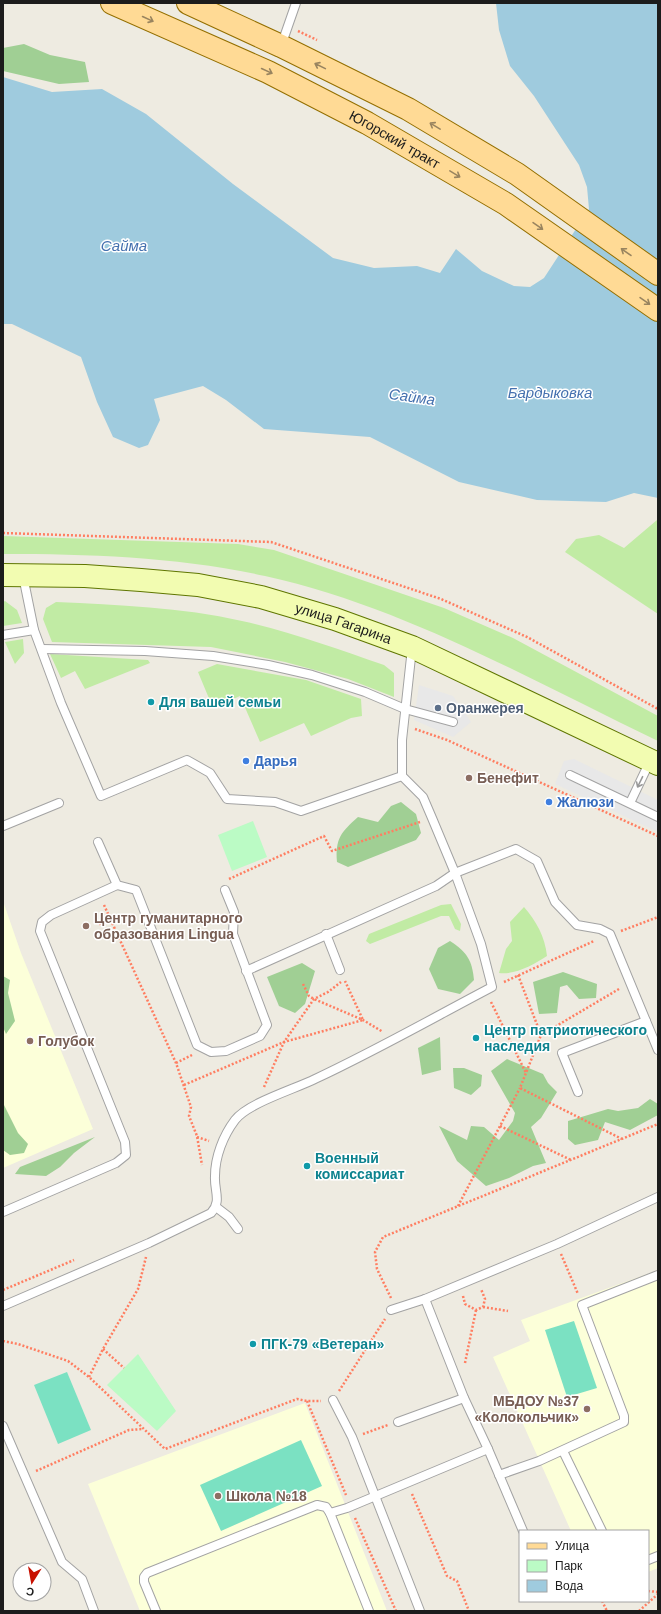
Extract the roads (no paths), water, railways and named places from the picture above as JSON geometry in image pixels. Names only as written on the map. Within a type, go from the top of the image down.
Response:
[{"type":"main road","name":"Югорский тракт","points":[[112,3],[268,72],[367,123],[506,204],[658,310]]},
{"type":"main road","points":[[188,3],[281,46],[408,109],[517,174],[658,274]]},
{"type":"main road","name":"улица Гагарина","points":[[13,575],[141,580],[206,587],[283,603],[335,619],[412,646],[654,763]]},
{"type":"lane","points":[[281,46],[296,3]]},
{"type":"lane","points":[[13,575],[42,649],[60,703],[101,796],[187,760],[210,773],[228,799],[275,802],[301,811],[402,776]]},
{"type":"lane","points":[[3,635],[34,630]]},
{"type":"lane","points":[[3,1306],[149,1243],[211,1213],[216,1207],[218,1199],[214,1176],[220,1145],[236,1119],[256,1105],[316,1079],[489,989],[481,944],[455,873],[423,797],[402,776],[403,725],[412,646]]},
{"type":"lane","points":[[42,649],[145,651],[212,656],[312,675],[365,692],[405,709],[453,722]]},
{"type":"lane","points":[[630,803],[654,763]]},
{"type":"lane","points":[[570,775],[658,817]]},
{"type":"lane","points":[[3,826],[59,803]]},
{"type":"lane","points":[[98,842],[117,885]]},
{"type":"lane","points":[[246,971],[436,886],[455,873],[516,849],[537,862],[555,902],[577,925],[600,929],[610,934],[658,1050]]},
{"type":"lane","points":[[3,1212],[116,1163],[126,1155],[125,1142],[40,931],[42,922],[51,915],[117,885],[136,890],[197,1045],[211,1052],[226,1051],[260,1036],[267,1025],[233,934],[234,912],[225,890]]},
{"type":"lane","points":[[326,934],[340,970]]},
{"type":"lane","points":[[578,1092],[562,1053],[646,1021]]},
{"type":"lane","points":[[394,1309],[425,1299],[557,1244],[658,1197]]},
{"type":"lane","points":[[216,1207],[229,1216],[238,1229]]},
{"type":"lane","points":[[499,1475],[563,1451],[624,1422],[624,1416],[582,1306],[658,1275]]},
{"type":"lane","points":[[425,1299],[464,1398],[488,1449],[523,1530]]},
{"type":"lane","points":[[398,1422],[464,1398]]},
{"type":"lane","points":[[333,1400],[352,1437],[420,1611]]},
{"type":"lane","points":[[3,1426],[62,1562],[82,1579],[94,1611]]},
{"type":"lane","points":[[330,1513],[347,1508],[488,1449]]},
{"type":"lane","points":[[563,1451],[602,1530]]},
{"type":"lane","points":[[156,1611],[144,1582],[144,1577],[147,1573],[317,1505],[326,1507],[330,1513],[369,1611]]},
{"type":"water","points":[[496,3],[658,3],[658,498],[634,493],[606,502],[537,500],[459,482],[370,437],[264,429],[226,400],[203,386],[154,399],[160,420],[148,445],[139,448],[113,437],[97,402],[81,357],[12,324],[3,324],[3,77],[52,92],[102,89],[146,114],[233,184],[333,258],[374,268],[417,266],[440,273],[456,249],[482,271],[514,286],[530,287],[544,278],[589,209],[587,187],[579,165],[534,96],[510,66],[499,30]]},
{"type":"place","name":"Для вашей семьи","points":[[151,702]]},
{"type":"place","name":"Оранжерея","points":[[438,708]]},
{"type":"place","name":"Дарья","points":[[246,761]]},
{"type":"place","name":"Бенефит","points":[[469,778]]},
{"type":"place","name":"Жалюзи","points":[[549,802]]},
{"type":"place","name":"Центр гуманитарного образования Lingua","points":[[86,926]]},
{"type":"place","name":"Центр патриотического наследия","points":[[476,1038]]},
{"type":"place","name":"Голубок","points":[[30,1041]]},
{"type":"place","name":"Военный комиссариат","points":[[307,1166]]},
{"type":"place","name":"ПГК-79 «Ветеран»","points":[[253,1344]]},
{"type":"place","name":"МБДОУ №37 «Колокольчик»","points":[[587,1409]]},
{"type":"place","name":"Школа №18","points":[[218,1496]]},
{"type":"water label","name":"Сайма","points":[[124,246]]},
{"type":"water label","name":"Бардыковка","points":[[550,393]]},
{"type":"water label","name":"Сайма","points":[[412,397]]}]
